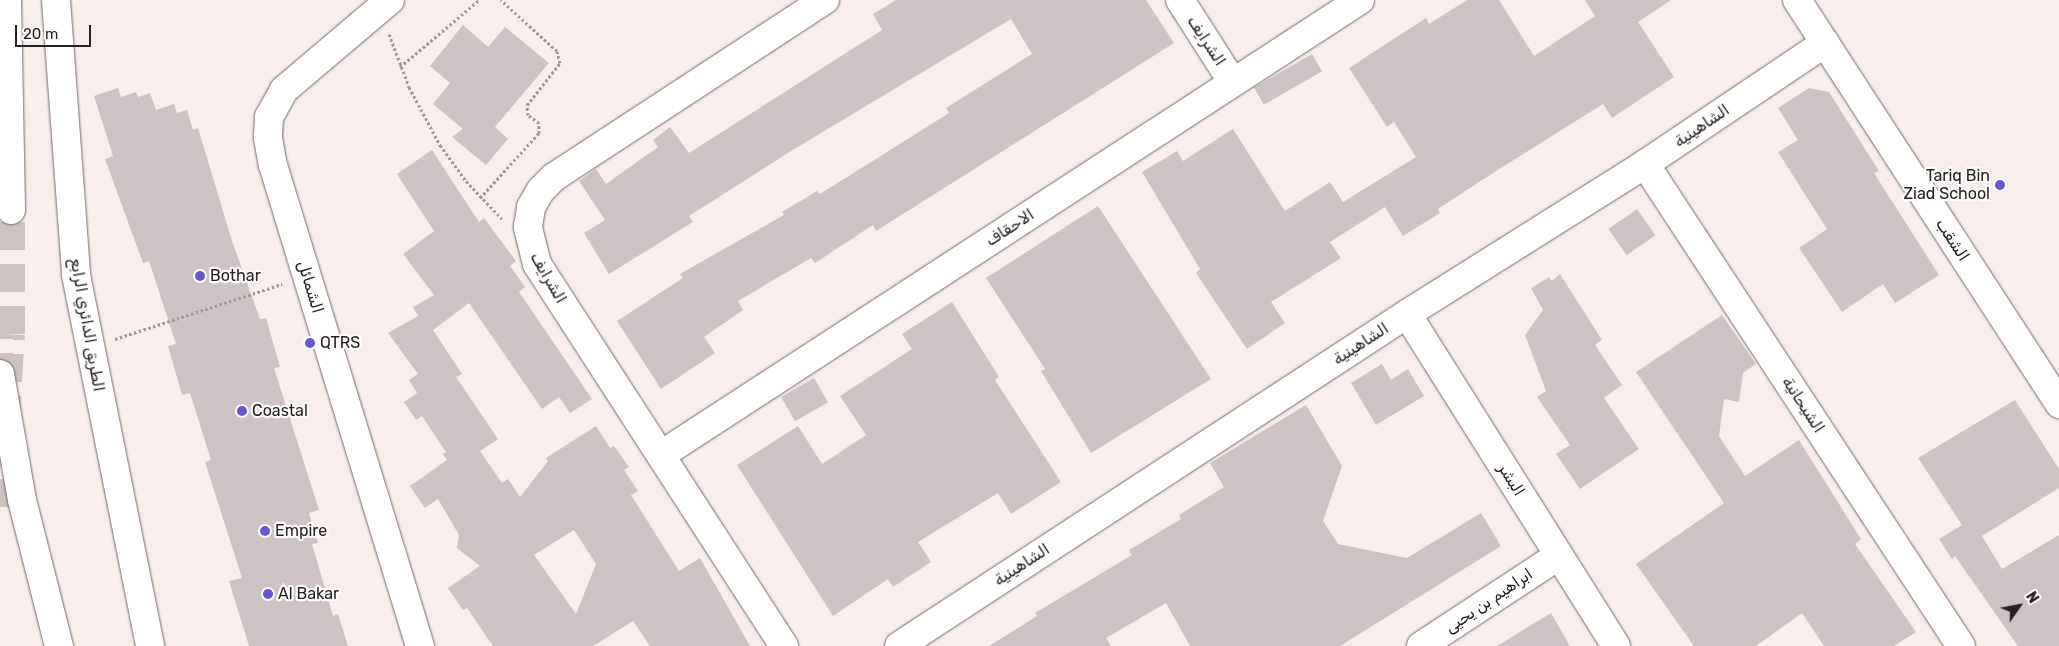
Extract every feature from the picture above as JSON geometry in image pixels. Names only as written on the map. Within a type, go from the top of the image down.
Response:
[{"type":"street","points":[[7,0],[12,210]]},
{"type":"street","name":"الطريق الدائري الرابع","points":[[56,0],[76,276],[150,646]]},
{"type":"street","name":"الشرايف","points":[[784,646],[537,264],[530,245],[528,226],[532,207],[541,190],[554,177],[825,0]]},
{"type":"street","name":"الشرايف","points":[[1180,0],[1233,83]]},
{"type":"street","name":"الاحقاف","points":[[661,456],[1360,0]]},
{"type":"street","name":"الشقب","points":[[1797,0],[2059,404]]},
{"type":"street","name":"الشمائل","points":[[385,4],[284,90],[269,117],[268,138],[273,165],[420,646]]},
{"type":"street","name":"الشاهينية","points":[[899,646],[1407,314],[1645,164],[1825,43]]},
{"type":"street","name":"الشيحانية","points":[[1645,164],[1961,646]]},
{"type":"street","name":"البشر","points":[[1407,314],[1616,646]]},
{"type":"street","points":[[0,374],[22,500],[59,646]]},
{"type":"street","name":"ابراهيم بن يحيى","points":[[1421,646],[1558,556]]},
{"type":"path","points":[[400,67],[479,0]]},
{"type":"path","points":[[480,198],[539,133],[539,123],[528,115],[527,105],[560,63],[557,51],[501,0]]},
{"type":"path","points":[[385,4],[400,67],[440,145],[480,198],[530,245]]},
{"type":"path","points":[[90,348],[307,276]]},
{"type":"building","points":[[896,0],[1146,0],[1174,43],[876,231],[873,225],[815,263],[811,258],[738,301],[743,310],[704,337],[715,353],[661,389],[617,321],[683,278],[680,274],[784,215],[782,212],[817,191],[820,194],[949,113],[946,108],[1032,54],[1011,19],[791,151],[689,216],[693,222],[609,274],[584,233],[605,220],[579,181],[596,169],[606,184],[658,147],[653,140],[670,127],[689,153],[882,30],[873,14]]},
{"type":"building","points":[[1467,0],[1499,0],[1534,56],[1595,16],[1585,0],[1671,0],[1638,22],[1674,77],[1612,118],[1603,104],[1438,209],[1440,213],[1403,236],[1385,207],[1330,242],[1341,258],[1271,302],[1285,323],[1247,349],[1196,273],[1200,269],[1142,172],[1177,151],[1183,161],[1233,129],[1285,211],[1330,182],[1343,202],[1416,157],[1394,122],[1387,127],[1349,68],[1426,18],[1429,24]]},
{"type":"building","points":[[463,25],[488,47],[505,27],[549,63],[495,127],[508,139],[486,165],[452,137],[463,129],[433,104],[450,83],[430,66]]},
{"type":"building","points":[[1312,54],[1322,71],[1264,105],[1254,88]]},
{"type":"building","points":[[118,88],[121,97],[136,92],[138,97],[150,93],[156,110],[174,104],[177,113],[187,110],[193,130],[198,128],[232,241],[260,319],[266,318],[280,367],[274,368],[319,510],[309,513],[318,543],[312,544],[333,616],[338,614],[348,646],[249,646],[229,581],[242,578],[205,462],[211,460],[190,393],[182,395],[168,346],[176,344],[149,261],[143,263],[105,159],[113,156],[94,96]]},
{"type":"building","points":[[1809,88],[1829,92],[1879,171],[1874,173],[1939,275],[1895,303],[1883,284],[1842,312],[1799,248],[1827,229],[1778,152],[1798,140],[1778,108]]},
{"type":"building","points":[[432,150],[479,222],[484,218],[516,261],[510,266],[525,287],[519,292],[592,399],[570,413],[559,397],[542,409],[469,303],[433,330],[462,374],[456,377],[498,439],[480,451],[502,483],[508,479],[520,497],[548,461],[546,458],[596,426],[610,448],[614,446],[629,467],[624,470],[638,491],[631,495],[679,571],[700,558],[750,646],[650,646],[633,621],[593,646],[493,646],[467,608],[463,610],[448,588],[480,566],[457,548],[459,535],[438,499],[425,508],[410,486],[447,460],[443,454],[446,452],[422,416],[416,420],[404,402],[417,393],[409,380],[418,374],[388,333],[418,316],[413,307],[434,295],[403,254],[434,231],[397,174]],"holes":[[[574,530],[596,564],[576,614],[534,555]]]},
{"type":"building","points":[[1098,206],[1211,379],[1091,453],[1041,371],[1045,369],[986,278]]},
{"type":"building","points":[[1637,209],[1655,235],[1627,255],[1608,229]]},
{"type":"building","points":[[1560,274],[1602,340],[1595,345],[1622,385],[1604,398],[1639,449],[1580,489],[1556,454],[1570,445],[1537,397],[1546,391],[1525,335],[1543,310],[1531,288],[1549,277],[1552,281]]},
{"type":"building","points":[[952,302],[999,377],[995,380],[1061,482],[1011,514],[998,493],[918,542],[931,562],[893,587],[888,579],[833,616],[737,465],[798,426],[822,464],[866,435],[840,396],[912,349],[902,334]]},
{"type":"building","points":[[1722,315],[1756,364],[1743,373],[1739,402],[1724,399],[1719,436],[1745,476],[1799,440],[1861,539],[1855,544],[1916,632],[1894,646],[1824,646],[1802,613],[1756,646],[1694,646],[1636,564],[1724,503],[1636,372]]},
{"type":"building","points":[[1382,364],[1391,380],[1408,369],[1424,396],[1376,425],[1351,383]]},
{"type":"building","points":[[814,378],[828,402],[795,421],[781,397]]},
{"type":"building","points":[[2015,400],[2059,469],[2059,488],[1982,536],[2002,569],[2059,535],[2059,646],[2018,646],[1955,556],[1952,559],[1939,539],[1962,525],[1918,458]]},
{"type":"building","points":[[1306,405],[1342,466],[1323,521],[1338,544],[1407,558],[1481,513],[1501,546],[1340,646],[1190,646],[1166,603],[1106,638],[1111,646],[989,646],[1037,616],[1035,613],[1132,555],[1129,550],[1181,519],[1179,515],[1224,487],[1210,463]]},
{"type":"building","points":[[1551,613],[1570,646],[1497,646]]},
{"type":"tunnel","points":[[0,507],[11,334],[11,210]]},
{"type":"place","name":"Tariq Bin Ziad School","points":[[2000,185]]},
{"type":"place","name":"Bothar","points":[[200,276]]},
{"type":"place","name":"QTRS","points":[[310,343]]},
{"type":"place","name":"Coastal","points":[[242,411]]},
{"type":"place","name":"Empire","points":[[265,531]]},
{"type":"place","name":"Al Bakar","points":[[268,594]]}]
